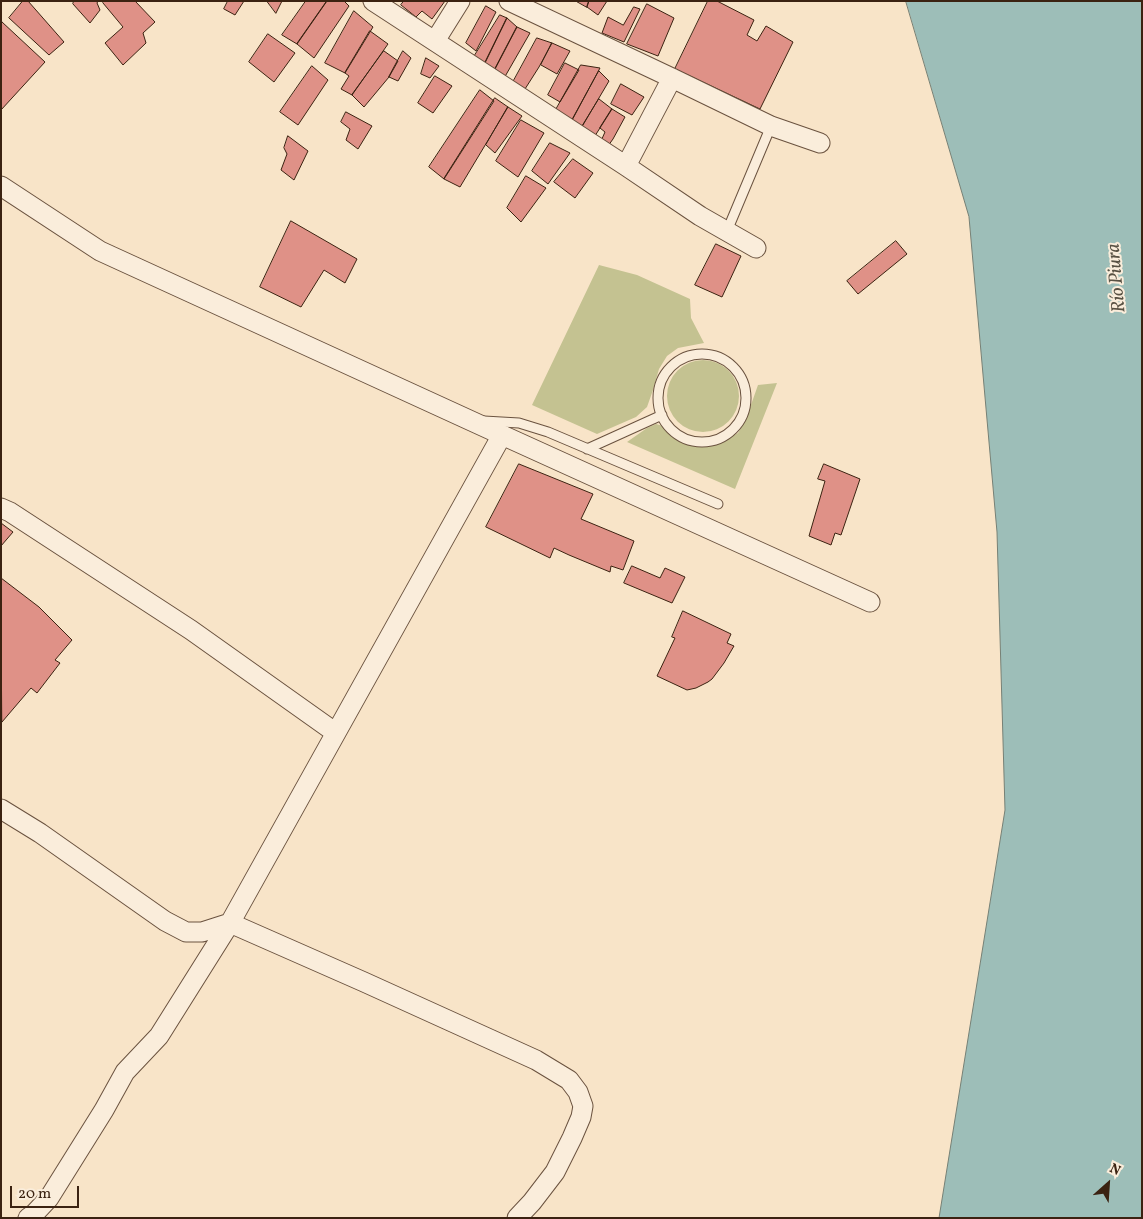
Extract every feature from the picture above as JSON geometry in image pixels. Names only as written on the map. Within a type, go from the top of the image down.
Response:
[{"type":"street","points":[[373,1],[700,216],[756,248]]},
{"type":"street","points":[[435,41],[460,1]]},
{"type":"street","points":[[509,1],[771,126],[820,142]]},
{"type":"street","points":[[626,166],[672,78]]},
{"type":"street","points":[[1,186],[100,252],[870,602]]},
{"type":"street","points":[[28,1218],[49,1198],[104,1110],[125,1072],[159,1036],[230,923],[502,435]]},
{"type":"street","points":[[1,508],[191,630],[336,733]]},
{"type":"street","points":[[1,809],[40,832],[166,921],[186,932],[202,932],[230,923],[536,1060],[569,1080],[578,1092],[583,1106],[581,1117],[554,1172],[518,1218]]},
{"type":"lane","points":[[727,231],[771,126]]},
{"type":"lane","points":[[694,354],[708,354],[721,358],[733,367],[741,378],[746,391],[745,405],[741,418],[732,430],[719,438],[704,442],[689,440],[676,433],[662,415],[659,409],[658,394],[662,379],[680,359],[694,354]]},
{"type":"lane","points":[[587,449],[662,415]]},
{"type":"lane","points":[[472,421],[519,423],[548,432],[718,504]]},
{"type":"shaded area","points":[[599,265],[637,275],[690,299],[691,318],[704,343],[678,348],[667,356],[659,369],[647,407],[636,417],[597,434],[532,405]]},
{"type":"shaded area","points":[[696,360],[710,360],[729,370],[739,389],[739,403],[729,422],[710,432],[696,432],[677,422],[667,403],[667,389],[677,370]]},
{"type":"shaded area","points":[[777,383],[735,489],[627,442],[656,424],[663,426],[673,436],[692,444],[719,443],[738,433],[746,419],[758,385]]},
{"type":"water","name":"Río Piura","points":[[906,1],[1142,1],[1142,1218],[939,1218],[1005,810],[997,532],[969,217]]},
{"type":"building","points":[[23,1],[28,1],[64,42],[49,55],[9,18]]},
{"type":"building","points":[[74,1],[98,1],[100,10],[90,23],[73,4]]},
{"type":"building","points":[[104,1],[135,1],[155,22],[143,33],[146,43],[123,65],[105,43],[123,27],[103,3]]},
{"type":"building","points":[[228,1],[244,1],[235,15],[224,9]]},
{"type":"building","points":[[267,1],[282,1],[276,13]]},
{"type":"building","points":[[306,1],[327,1],[297,44],[282,35]]},
{"type":"building","points":[[327,1],[344,1],[349,6],[314,58],[297,44]]},
{"type":"building","points":[[404,1],[445,1],[432,19],[422,11],[416,17],[401,5]]},
{"type":"building","points":[[576,1],[589,1],[587,7]]},
{"type":"building","points":[[589,1],[607,1],[598,15],[587,7]]},
{"type":"building","points":[[708,1],[717,1],[754,20],[747,35],[757,41],[766,26],[793,42],[760,109],[675,69]]},
{"type":"building","points":[[647,4],[674,18],[658,56],[627,44]]},
{"type":"building","points":[[486,6],[496,12],[476,51],[466,43]]},
{"type":"building","points":[[634,7],[640,9],[624,42],[602,33],[608,17],[623,25]]},
{"type":"building","points":[[354,11],[373,27],[345,73],[325,63]]},
{"type":"building","points":[[500,15],[507,18],[484,65],[472,60]]},
{"type":"building","points":[[507,18],[517,27],[494,71],[484,65]]},
{"type":"building","points":[[1,23],[45,62],[1,110]]},
{"type":"building","points":[[517,27],[530,33],[503,80],[494,71]]},
{"type":"building","points":[[370,31],[388,44],[352,95],[341,89],[349,76],[345,73]]},
{"type":"building","points":[[268,34],[295,53],[274,82],[249,62]]},
{"type":"building","points":[[537,38],[552,43],[525,89],[512,84]]},
{"type":"building","points":[[552,43],[570,51],[557,74],[541,65]]},
{"type":"building","points":[[384,51],[398,61],[389,77],[364,107],[352,95]]},
{"type":"building","points":[[403,51],[411,58],[398,81],[389,77]]},
{"type":"building","points":[[426,58],[439,66],[430,78],[421,74]]},
{"type":"building","points":[[565,63],[579,70],[560,102],[548,95]]},
{"type":"building","points":[[581,65],[600,68],[570,124],[553,115]]},
{"type":"building","points":[[312,66],[328,80],[298,125],[280,112]]},
{"type":"building","points":[[599,71],[609,81],[580,130],[570,124]]},
{"type":"building","points":[[435,76],[452,86],[433,113],[418,103]]},
{"type":"building","points":[[621,84],[644,97],[632,115],[611,104]]},
{"type":"building","points":[[480,90],[494,101],[444,179],[429,167]]},
{"type":"building","points":[[495,98],[508,107],[460,187],[444,179]]},
{"type":"building","points":[[599,99],[612,109],[593,139],[580,130]]},
{"type":"building","points":[[508,107],[522,116],[495,153],[486,145]]},
{"type":"building","points":[[612,109],[625,117],[608,146],[601,141],[605,132],[600,128]]},
{"type":"building","points":[[346,112],[372,126],[358,149],[346,140],[350,129],[341,122]]},
{"type":"building","points":[[521,120],[544,133],[518,177],[496,161]]},
{"type":"building","points":[[288,136],[308,151],[294,180],[281,170],[287,154],[284,148]]},
{"type":"building","points":[[550,143],[570,153],[548,184],[532,171]]},
{"type":"building","points":[[573,159],[593,173],[575,198],[554,182]]},
{"type":"building","points":[[526,176],[546,188],[521,222],[507,208]]},
{"type":"building","points":[[291,221],[357,259],[345,283],[324,270],[301,307],[260,287]]},
{"type":"building","points":[[896,241],[907,254],[858,294],[847,281]]},
{"type":"building","points":[[716,244],[741,256],[722,297],[695,285]]},
{"type":"building","points":[[519,464],[593,494],[581,519],[634,541],[623,570],[611,566],[610,572],[554,548],[550,558],[486,527]]},
{"type":"building","points":[[824,464],[860,479],[841,535],[835,533],[831,545],[809,536],[825,481],[818,479]]},
{"type":"building","points":[[1,523],[13,532],[1,546]]},
{"type":"building","points":[[632,566],[660,578],[665,568],[685,577],[672,603],[624,583]]},
{"type":"building","points":[[1,578],[39,607],[72,640],[55,660],[60,663],[37,693],[31,688],[2,722]]},
{"type":"building","points":[[683,611],[731,634],[727,643],[734,646],[712,679],[696,688],[687,690],[657,676],[675,638],[672,637]]}]
